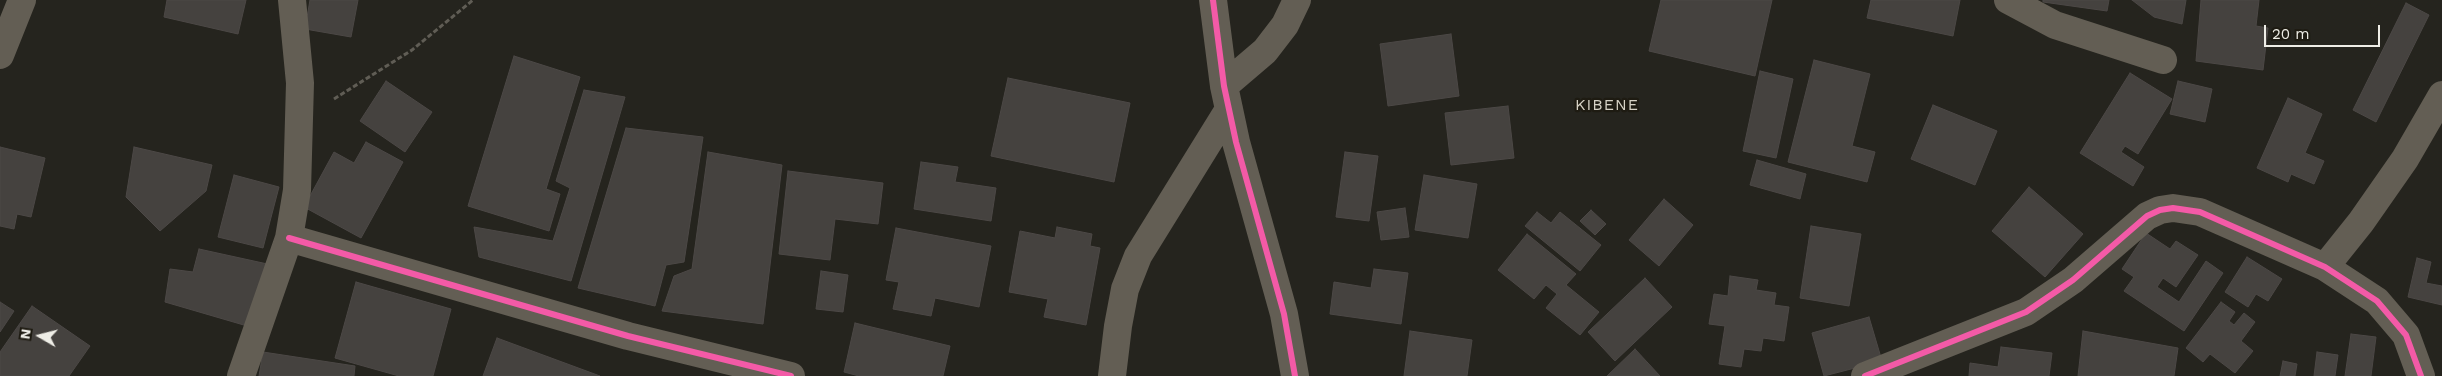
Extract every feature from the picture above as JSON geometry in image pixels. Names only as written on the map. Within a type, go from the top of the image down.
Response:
[{"type":"street","points":[[0,53],[22,0]]},
{"type":"street","points":[[241,376],[289,238],[297,190],[300,83],[292,0]]},
{"type":"street","points":[[1213,0],[1226,98],[1236,142],[1284,314],[1295,376]]},
{"type":"street","points":[[1112,376],[1125,289],[1138,256],[1226,98],[1285,25],[1297,0]]},
{"type":"street","points":[[2017,3],[2055,26],[2163,60]]},
{"type":"street","points":[[2325,267],[2361,222],[2405,160],[2442,95]]},
{"type":"street","points":[[1865,376],[2026,312],[2073,280],[2147,216],[2160,210],[2186,208],[2200,212],[2325,267],[2377,301],[2406,335],[2421,376]]},
{"type":"street","points":[[289,238],[628,336],[791,376]]},
{"type":"path","points":[[300,123],[327,103],[412,50],[473,0]]},
{"type":"building","points":[[167,0],[246,0],[238,34],[164,17]]},
{"type":"building","points":[[310,0],[358,0],[351,37],[305,29]]},
{"type":"building","points":[[1661,0],[1772,0],[1755,76],[1649,51]]},
{"type":"building","points":[[1871,0],[1960,0],[1953,36],[1867,18]]},
{"type":"building","points":[[2043,0],[2109,0],[2107,11],[2043,2]]},
{"type":"building","points":[[2132,0],[2186,0],[2182,24],[2154,17]]},
{"type":"building","points":[[2201,0],[2259,0],[2256,26],[2268,28],[2263,70],[2196,61]]},
{"type":"building","points":[[2406,3],[2429,15],[2376,122],[2353,110]]},
{"type":"building","points":[[1451,34],[1459,96],[1388,106],[1380,44]]},
{"type":"building","points":[[514,56],[580,77],[546,189],[560,194],[549,231],[468,206]]},
{"type":"building","points":[[1814,60],[1870,74],[1852,146],[1875,152],[1867,182],[1788,162]]},
{"type":"building","points":[[1760,71],[1793,79],[1776,158],[1743,151]]},
{"type":"building","points":[[2130,73],[2172,99],[2138,154],[2125,146],[2121,152],[2144,167],[2133,186],[2080,153]]},
{"type":"building","points":[[1008,78],[1130,103],[1114,182],[991,156]]},
{"type":"building","points":[[386,81],[432,112],[405,152],[360,121]]},
{"type":"building","points":[[2178,81],[2212,89],[2205,122],[2170,114]]},
{"type":"building","points":[[584,90],[625,97],[571,281],[479,257],[474,227],[553,241],[570,188],[556,181]]},
{"type":"building","points":[[2288,98],[2322,114],[2305,153],[2324,161],[2314,184],[2291,174],[2288,182],[2257,168]]},
{"type":"building","points":[[1933,105],[1997,131],[1975,185],[1911,159]]},
{"type":"building","points":[[1508,106],[1514,158],[1451,165],[1445,113]]},
{"type":"building","points":[[626,128],[703,137],[684,262],[666,265],[655,306],[578,288]]},
{"type":"building","points":[[366,142],[403,162],[361,238],[304,207],[334,152],[354,163]]},
{"type":"building","points":[[0,147],[45,158],[31,217],[17,214],[14,229],[0,226]]},
{"type":"building","points":[[134,147],[212,165],[206,191],[160,231],[126,197]]},
{"type":"building","points":[[708,152],[782,165],[763,324],[662,311],[674,276],[692,269]]},
{"type":"building","points":[[1345,152],[1378,156],[1369,221],[1336,217]]},
{"type":"building","points":[[1757,160],[1806,174],[1800,199],[1750,185]]},
{"type":"building","points":[[921,162],[958,167],[955,182],[996,188],[991,221],[914,209]]},
{"type":"building","points":[[788,171],[883,183],[878,224],[835,219],[830,260],[779,254]]},
{"type":"building","points":[[234,175],[279,187],[263,248],[218,237]]},
{"type":"building","points":[[1424,175],[1477,184],[1468,238],[1415,230]]},
{"type":"building","points":[[2029,187],[2083,234],[2045,277],[1992,231]]},
{"type":"building","points":[[1664,199],[1693,225],[1659,266],[1629,240]]},
{"type":"building","points":[[1405,208],[1409,237],[1381,240],[1377,212]]},
{"type":"building","points":[[1591,210],[1606,224],[1595,235],[1580,221]]},
{"type":"building","points":[[1537,212],[1551,223],[1560,212],[1601,245],[1580,271],[1525,226]]},
{"type":"building","points":[[1811,226],[1861,234],[1849,306],[1800,298]]},
{"type":"building","points":[[1057,227],[1092,234],[1090,246],[1100,248],[1086,325],[1044,317],[1048,299],[1009,292],[1020,231],[1055,238]]},
{"type":"building","points":[[896,228],[991,246],[979,307],[935,298],[931,316],[893,309],[899,282],[886,280]]},
{"type":"building","points":[[2146,233],[2170,249],[2176,241],[2198,255],[2176,287],[2163,278],[2157,287],[2179,302],[2206,261],[2223,273],[2184,331],[2124,291],[2134,277],[2122,269]]},
{"type":"building","points":[[1527,234],[1576,274],[1566,285],[1599,312],[1580,335],[1546,308],[1557,294],[1546,285],[1534,299],[1498,270]]},
{"type":"building","points":[[199,249],[272,265],[254,328],[165,302],[170,269],[193,272]]},
{"type":"building","points":[[2247,257],[2282,279],[2268,301],[2256,294],[2248,307],[2225,292]]},
{"type":"building","points":[[2417,258],[2431,262],[2426,283],[2442,286],[2442,305],[2408,297]]},
{"type":"building","points":[[1374,269],[1408,273],[1401,324],[1330,314],[1334,282],[1371,288]]},
{"type":"building","points":[[821,271],[848,275],[843,312],[816,309]]},
{"type":"building","points":[[1730,276],[1758,280],[1756,290],[1776,293],[1774,305],[1789,307],[1784,341],[1763,338],[1761,351],[1744,349],[1741,367],[1719,364],[1725,326],[1709,324],[1714,294],[1728,296]]},
{"type":"building","points":[[1645,278],[1672,307],[1615,361],[1588,332]]},
{"type":"building","points":[[356,282],[451,309],[433,376],[399,376],[335,358]]},
{"type":"building","points":[[0,302],[14,311],[0,332]]},
{"type":"building","points":[[2221,302],[2235,312],[2229,321],[2234,325],[2244,313],[2255,322],[2241,341],[2253,351],[2235,373],[2210,354],[2203,362],[2186,348]]},
{"type":"building","points":[[32,306],[90,346],[69,376],[0,376],[0,352]]},
{"type":"building","points":[[1869,317],[1882,361],[1824,376],[1812,333]]},
{"type":"building","points":[[855,323],[950,346],[943,376],[859,376],[844,372]]},
{"type":"building","points":[[1410,331],[1472,340],[1467,376],[1404,376]]},
{"type":"building","points":[[2083,331],[2178,348],[2174,376],[2078,376]]},
{"type":"building","points":[[2351,334],[2376,337],[2371,376],[2345,376]]},
{"type":"building","points":[[497,338],[600,376],[483,376]]},
{"type":"building","points":[[2001,347],[2052,353],[2049,376],[1969,376],[1970,363],[1998,367]]},
{"type":"building","points":[[1635,349],[1660,376],[1607,376]]},
{"type":"building","points":[[263,352],[355,366],[354,376],[259,376]]},
{"type":"building","points":[[2317,352],[2338,355],[2335,376],[2314,376]]},
{"type":"building","points":[[2283,361],[2297,364],[2295,376],[2280,376]]},
{"type":"cycle path","points":[[1213,0],[1224,86],[1236,142],[1284,314],[1295,376]]},
{"type":"cycle path","points":[[1865,376],[2026,312],[2073,280],[2147,216],[2160,210],[2173,208],[2200,212],[2325,267],[2377,301],[2406,335],[2421,376]]},
{"type":"cycle path","points":[[289,238],[628,336],[791,376]]},
{"type":"district","name":"KIBENE","points":[[1607,105]]}]
